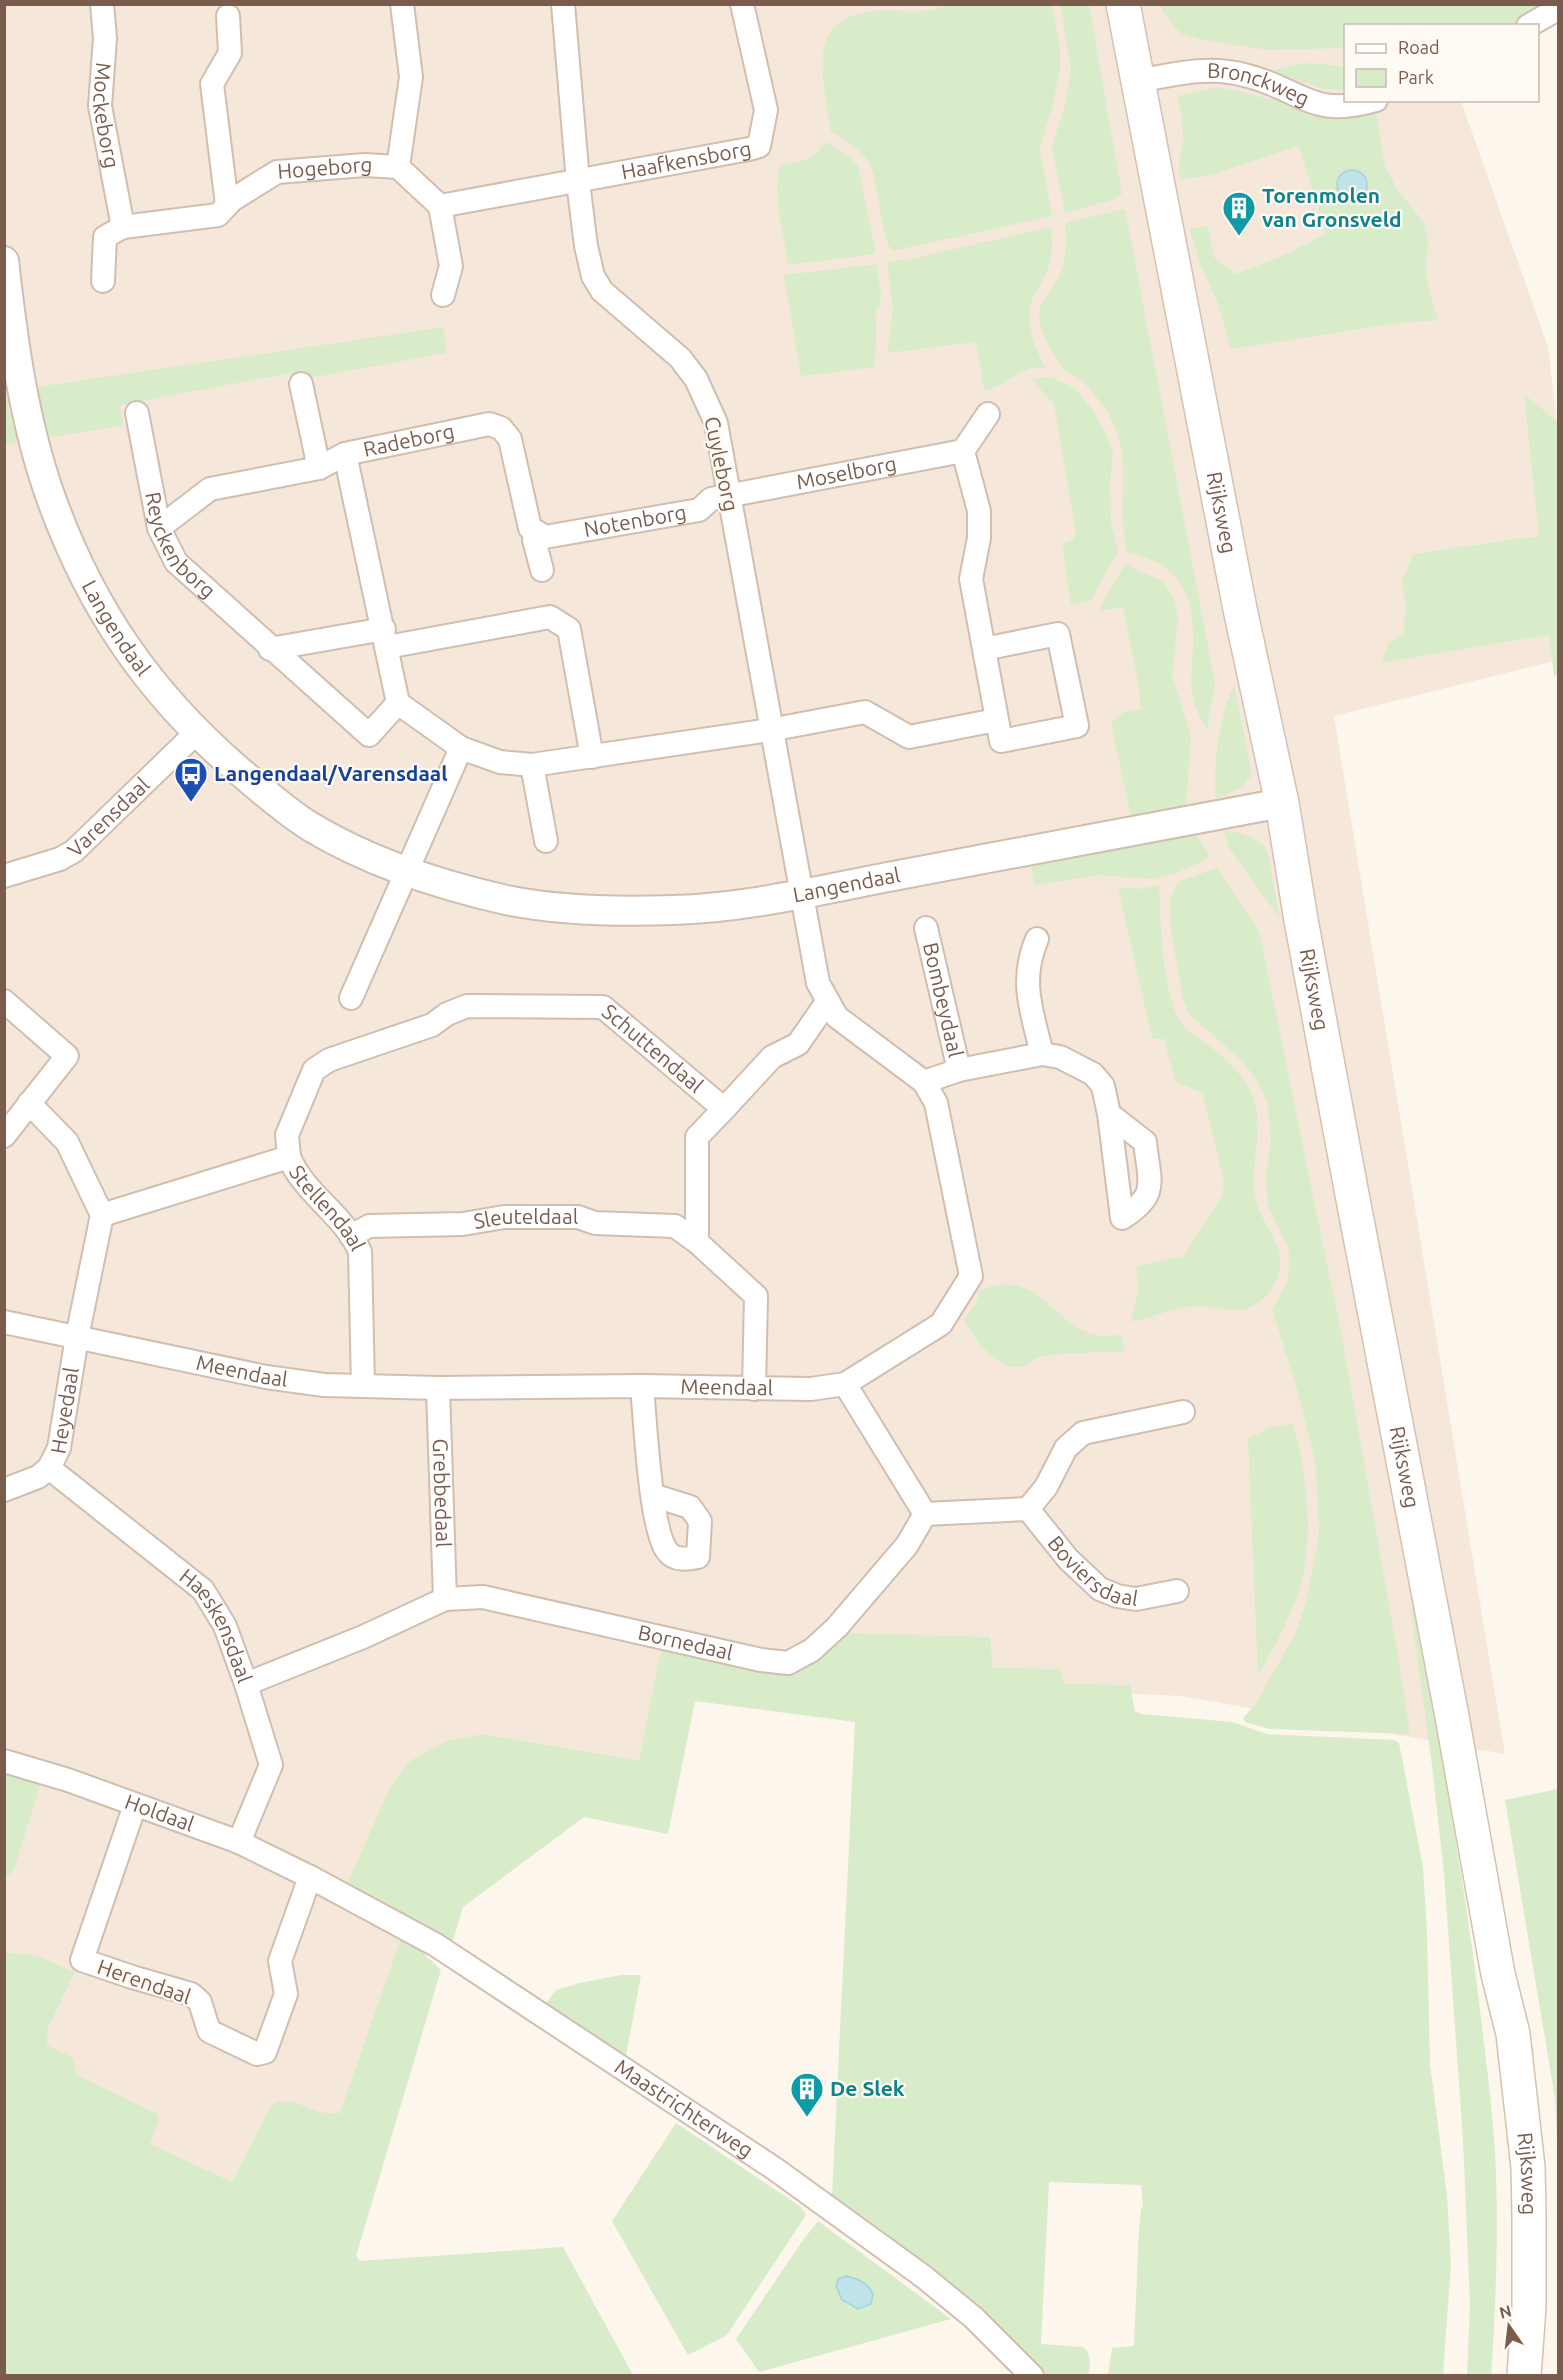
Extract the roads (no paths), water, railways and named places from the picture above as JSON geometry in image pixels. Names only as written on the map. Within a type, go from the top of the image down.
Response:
[{"type":"main road","name":"Rijksweg","points":[[1123,4],[1240,609],[1282,803],[1301,920],[1451,1710],[1498,1974],[1513,2034],[1527,2167],[1530,2263],[1524,2376]]},
{"type":"main road","name":"Rijksweg","points":[[1498,1974],[1500,2035],[1509,2120],[1514,2216],[1513,2307],[1507,2376]]},
{"type":"street","name":"Mockeborg","points":[[102,4],[105,38],[100,106],[123,227]]},
{"type":"street","name":"Hogeborg","points":[[398,167],[411,77],[402,4]]},
{"type":"street","name":"Cuyleborg","points":[[562,4],[578,182],[586,246],[593,276],[602,291],[680,358],[696,379],[716,423],[800,893]]},
{"type":"street","name":"Haafkensborg","points":[[578,182],[759,146],[766,110],[742,4]]},
{"type":"street","points":[[1532,24],[1558,9]]},
{"type":"street","points":[[103,281],[105,237],[123,227],[218,215],[227,205],[212,84],[230,53],[228,16]]},
{"type":"street","name":"Bronckweg","points":[[1138,81],[1210,69],[1248,76],[1305,100],[1327,106],[1346,107],[1367,102]]},
{"type":"street","name":"Hogeborg","points":[[227,205],[277,172],[364,165],[398,167],[440,206]]},
{"type":"street","points":[[443,295],[451,266],[440,206],[578,182]]},
{"type":"street","name":"Langendaal","points":[[4,261],[15,348],[33,442],[61,525],[97,604],[150,681],[196,733],[298,818],[359,851],[409,871],[508,900],[606,910],[717,907],[1282,803]]},
{"type":"street","points":[[301,384],[318,468]]},
{"type":"street","name":"Reyckenborg","points":[[137,413],[159,528],[176,562],[270,649],[369,735],[398,703]]},
{"type":"street","points":[[984,649],[1058,634],[1077,726],[1001,741],[971,579],[979,538],[979,511],[963,451],[988,414]]},
{"type":"street","name":"Radeborg","points":[[159,528],[210,489],[318,468],[345,454],[489,424],[501,428],[510,439],[530,528],[538,533]]},
{"type":"street","name":"Moselborg","points":[[730,495],[963,451]]},
{"type":"street","points":[[345,454],[398,703],[461,748],[500,762],[532,765],[770,730],[865,712],[909,737],[996,720]]},
{"type":"street","name":"Notenborg","points":[[538,533],[545,537],[699,510],[711,499],[730,495]]},
{"type":"street","points":[[538,533],[534,540],[542,570]]},
{"type":"street","points":[[270,649],[385,638],[550,617],[569,629],[592,757]]},
{"type":"street","name":"Varensdaal","points":[[4,876],[60,859],[74,851],[196,733]]},
{"type":"street","points":[[351,998],[409,871],[461,748]]},
{"type":"street","points":[[532,765],[546,841]]},
{"type":"street","name":"Meendaal","points":[[4,1322],[296,1383],[438,1388],[642,1386],[754,1389],[811,1389],[845,1384],[941,1324],[971,1276],[936,1103],[924,1082],[837,1017],[827,1002],[818,983],[800,893]]},
{"type":"street","name":"Bombeydaal","points":[[926,928],[959,1070]]},
{"type":"street","points":[[1037,939],[1028,958],[1027,987],[1042,1054]]},
{"type":"street","points":[[4,1001],[67,1056],[4,1136]]},
{"type":"street","name":"Schuttendaal","points":[[289,1157],[287,1135],[314,1070],[329,1060],[432,1025],[447,1014],[468,1006],[603,1007],[724,1108],[772,1057],[798,1044],[827,1002]]},
{"type":"street","name":"Bombeydaal","points":[[924,1082],[959,1070],[1042,1054],[1060,1057],[1093,1074],[1103,1086],[1108,1114]]},
{"type":"street","points":[[28,1103],[67,1142],[102,1215],[78,1338]]},
{"type":"street","points":[[697,1242],[697,1137],[724,1108]]},
{"type":"street","name":"Stellendaal","points":[[102,1215],[289,1157],[298,1175],[351,1236],[362,1259],[363,1386]]},
{"type":"street","name":"Sleuteldaal","points":[[351,1236],[369,1226],[463,1224],[504,1217],[578,1217],[595,1223],[675,1226],[697,1242],[756,1296],[754,1389]]},
{"type":"street","name":"Heyedaal","points":[[4,1490],[38,1477],[49,1468],[59,1448],[78,1338]]},
{"type":"street","points":[[845,1384],[925,1514],[1028,1509],[1046,1487],[1066,1448],[1083,1433],[1183,1412]]},
{"type":"street","points":[[642,1386],[652,1495]]},
{"type":"street","name":"Grebbedaal","points":[[438,1388],[445,1599]]},
{"type":"street","name":"Haeskensdaal","points":[[49,1468],[203,1590],[225,1626],[271,1765],[239,1842]]},
{"type":"street","name":"Boviersdaal","points":[[1028,1509],[1068,1559],[1100,1589],[1116,1596],[1136,1599],[1177,1591]]},
{"type":"street","name":"Bornedaal","points":[[246,1684],[363,1637],[445,1599],[483,1597],[761,1660],[788,1663],[812,1650],[837,1627],[907,1545],[925,1514]]},
{"type":"street","name":"Holdaal","points":[[4,1761],[68,1780],[239,1842],[310,1877]]},
{"type":"street","name":"Herendaal","points":[[135,1805],[82,1960],[191,1994],[200,2002],[209,2031],[257,2054],[265,2052],[286,1994],[280,1961],[310,1877]]},
{"type":"street","name":"Maastrichterweg","points":[[310,1877],[436,1945],[775,2169],[924,2277],[974,2318],[1032,2376]]},
{"type":"water","points":[[1352,170],[1358,171],[1366,179],[1366,191],[1358,199],[1352,200],[1346,199],[1338,191],[1337,185],[1338,179],[1346,171]]},
{"type":"water","points":[[846,2276],[859,2280],[868,2287],[873,2294],[871,2304],[858,2309],[842,2300],[836,2286],[838,2279]]},
{"type":"place","name":"Torenmolen van Gronsveld","points":[[1239,237]]},
{"type":"place","name":"Langendaal/Varensdaal","points":[[191,803]]},
{"type":"place","name":"De Slek","points":[[807,2118]]}]
